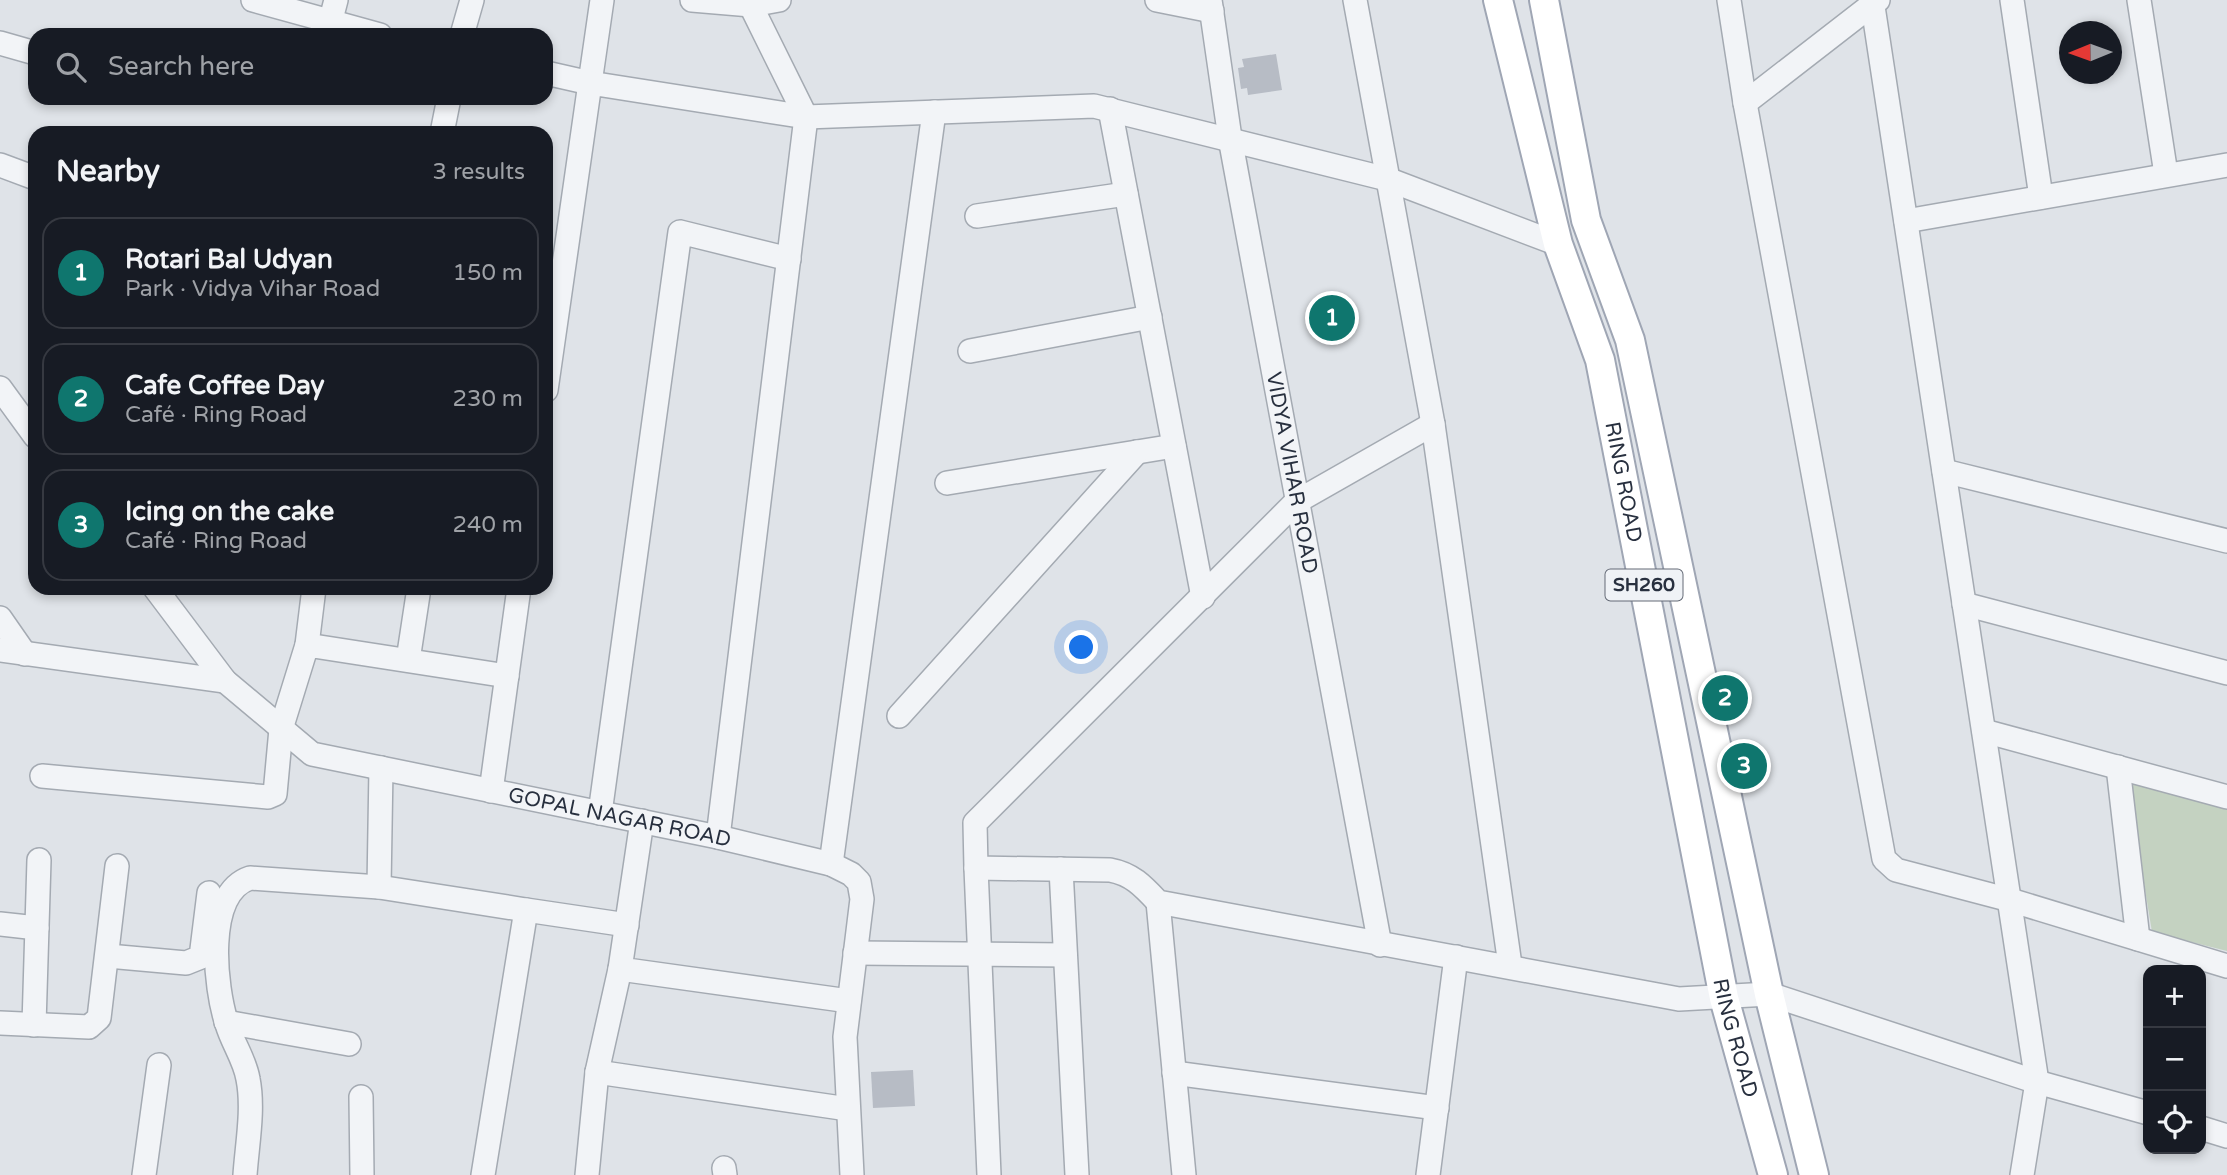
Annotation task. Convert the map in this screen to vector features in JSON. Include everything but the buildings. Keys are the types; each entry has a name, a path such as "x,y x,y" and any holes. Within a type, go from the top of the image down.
{"main road":[{"name":"RING ROAD","path":"1498,0 1558,244 1600,360 1724,998 1773,1175"},
{"name":"RING ROAD","path":"1544,0 1586,220 1630,340 1769,994 1814,1175"}],"street":[{"path":"253,0 351,28"},
{"path":"330,23 336,0"},
{"path":"553,341 601,0"},
{"path":"692,0 779,0"},
{"path":"1157,0 1211,5"},
{"path":"1355,0 1433,424 1510,965"},
{"path":"1729,0 1745,103 1885,859 1896,870 2010,900 2227,966"},
{"path":"2012,0 2041,197"},
{"path":"2139,0 2166,174"},
{"path":"464,28 470,1"},
{"path":"1745,103 1874,1"},
{"path":"1874,1 2037,1082 2022,1175"},
{"path":"718,836 806,117 750,2"},
{"name":"VIDYA VIHAR ROAD","path":"1211,5 1230,138 1380,946"},
{"path":"0,43 28,50"},
{"path":"553,75 590,83 806,117 1094,106 1387,179 1558,244"},
{"path":"443,126 448,105"},
{"path":"1110,109 1203,597"},
{"path":"831,863 934,112"},
{"path":"0,165 28,175"},
{"path":"1906,221 2227,165"},
{"path":"977,216 1126,194"},
{"path":"600,813 680,232 789,259"},
{"path":"970,351 1150,317"},
{"path":"0,388 28,426"},
{"path":"989,1175 975,823 1296,502 1433,424"},
{"path":"947,483 1174,446"},
{"path":"899,716 1137,452"},
{"path":"1944,471 2227,541"},
{"name":"GOPAL NAGAR ROAD","path":"160,595 225,681 312,754 718,836 831,863 852,874 859,882 862,899 845,1037 852,1175"},
{"path":"42,776 268,797 278,789 282,729 307,645 313,595"},
{"path":"408,660 418,595"},
{"path":"491,791 518,595"},
{"path":"1964,604 2227,673"},
{"path":"0,618 25,654"},
{"path":"307,645 507,676"},
{"path":"0,650 225,681"},
{"path":"1984,731 2227,797"},
{"path":"2118,767 2138,939"},
{"path":"379,887 381,768"},
{"path":"587,1175 597,1072 620,969 642,821"},
{"path":"34,1025 39,860"},
{"path":"0,1023 89,1027 94,1024 102,1007 117,866"},
{"path":"976,868 1123,872 1139,881 1158,902 1380,946 1510,965 1679,999 1769,994 2037,1082 2143,1112"},
{"path":"1061,869 1077,1175"},
{"path":"245,1175 248,1078 226,1022 218,981 218,930 223,904 233,888 250,878 379,887 627,925"},
{"path":"108,956 186,963 201,957 209,893"},
{"path":"1158,902 1184,1175"},
{"path":"483,1175 526,910"},
{"path":"0,924 37,928"},
{"path":"855,953 1065,955"},
{"path":"1429,1175 1456,957"},
{"path":"620,969 849,1001"},
{"path":"226,1022 349,1044"},
{"path":"144,1175 159,1065"},
{"path":"597,1072 848,1109"},
{"path":"1174,1073 1437,1108"},
{"path":"360,1097 362,1175"},
{"path":"2206,1130 2227,1136"}],"green space":[{"path":"2127,780 2227,805 2227,951 2152,932"}],"place":[{"name":"Rotari Bal Udyan","path":"1332,318"},
{"name":"Cafe Coffee Day","path":"1725,698"},
{"name":"Icing on the cake","path":"1744,766"}]}
